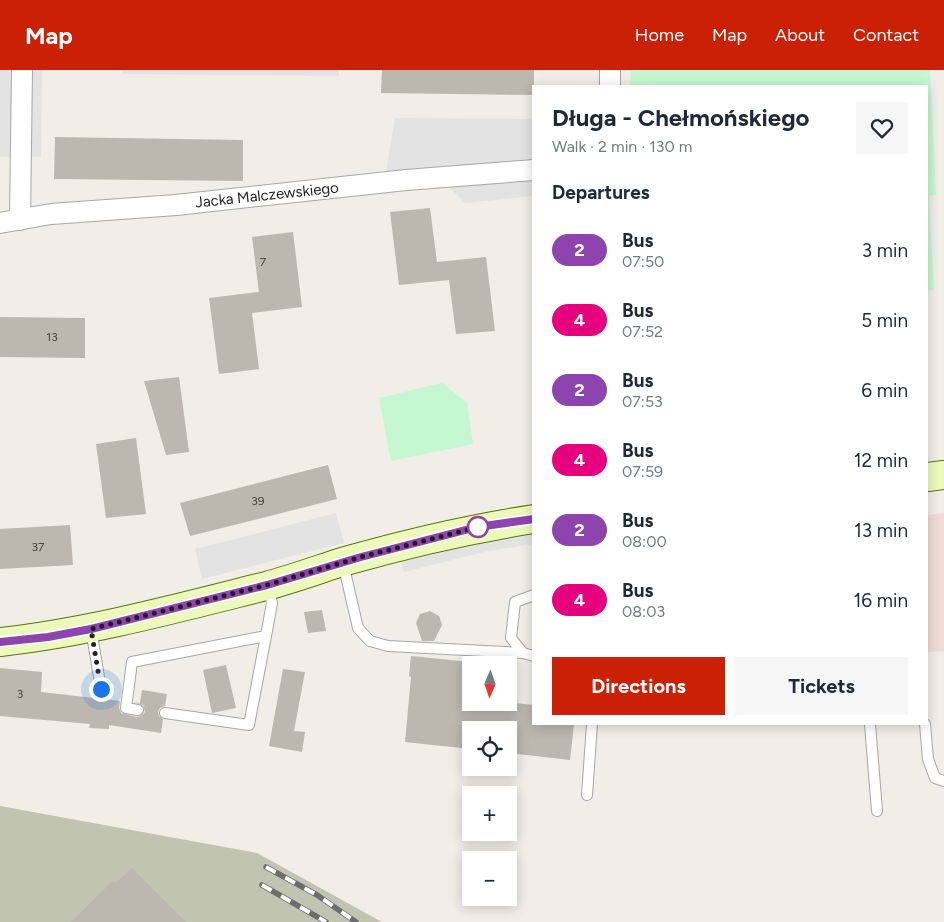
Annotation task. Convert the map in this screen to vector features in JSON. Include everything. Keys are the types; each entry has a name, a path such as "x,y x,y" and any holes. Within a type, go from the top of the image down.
{"street":[{"path":"20,220 22,70"},
{"path":"610,70 610,85"},
{"name":"Jacka Malczewskiego","path":"0,223 52,214 185,204 406,180 532,170"},
{"path":"928,476 944,475"},
{"path":"0,642 48,637 91,629 267,585 342,562 477,527 532,519"}],"lane":[{"path":"342,562 358,628 370,641 388,646 523,653 532,655"},
{"path":"165,713 249,725 272,603 267,585"},
{"path":"523,653 511,638 515,602 532,596"},
{"path":"91,629 101,689"},
{"path":"138,710 126,708 132,662 266,636"},
{"path":"587,795 592,725"},
{"path":"870,725 877,811"},
{"path":"925,725 928,759 935,778 944,781"}],"shaded area":[{"path":"0,70 42,70 41,157 0,157"},
{"path":"123,70 339,70 339,76 123,74"},
{"path":"395,118 532,119 532,196 465,203 447,185 447,169 386,171"},
{"path":"336,513 344,543 202,579 195,549"},
{"path":"944,513 944,651 928,652 928,515"},
{"path":"532,534 532,544 488,551 404,572 401,562 466,546"},
{"path":"0,806 257,853 382,922 0,922"}],"green space":[{"path":"631,70 930,70 936,195 929,196 934,290 928,290 928,85 630,85"},
{"path":"442,383 467,403 473,444 391,461 379,398"}],"building":[{"path":"382,70 534,70 532,95 381,93"},
{"path":"55,137 243,140 243,181 54,179"},
{"path":"430,208 437,262 486,257 495,331 456,334 449,280 399,285 390,212"},
{"path":"293,232 302,307 252,313 259,369 219,374 209,298 259,292 252,237"},
{"path":"0,317 85,318 85,358 0,357"},
{"path":"179,377 189,452 166,455 144,381"},
{"path":"136,438 146,514 106,518 96,444"},
{"path":"328,465 337,499 190,536 180,503"},
{"path":"70,525 73,565 0,569 0,529"},
{"path":"322,610 326,631 308,633 304,612"},
{"path":"430,611 439,616 442,625 434,641 422,641 416,623 420,614"},
{"path":"411,656 462,661 462,711 518,711 518,703 532,705 532,725 574,725 570,760 517,754 517,721 462,721 462,748 405,742 411,677 409,676"},
{"path":"226,665 236,708 212,713 203,670"},
{"path":"0,668 42,672 41,692 120,701 119,708 121,713 137,717 145,712 143,705 134,702 140,703 142,690 167,694 165,706 160,708 158,712 159,716 163,719 161,733 109,725 109,729 89,728 90,724 0,716"},
{"path":"283,669 305,672 294,731 305,732 302,752 269,746"},
{"path":"132,868 186,922 71,922 113,881 115,884"}],"railway":[{"path":"266,867 317,895 356,922"},
{"path":"262,885 326,922"}],"bus line":[{"name":"2","path":"0,642 48,637 91,629 267,585 342,562 477,527 532,519"}],"route":[{"path":"101,689 91,629 267,585 342,562 478,527"}]}
